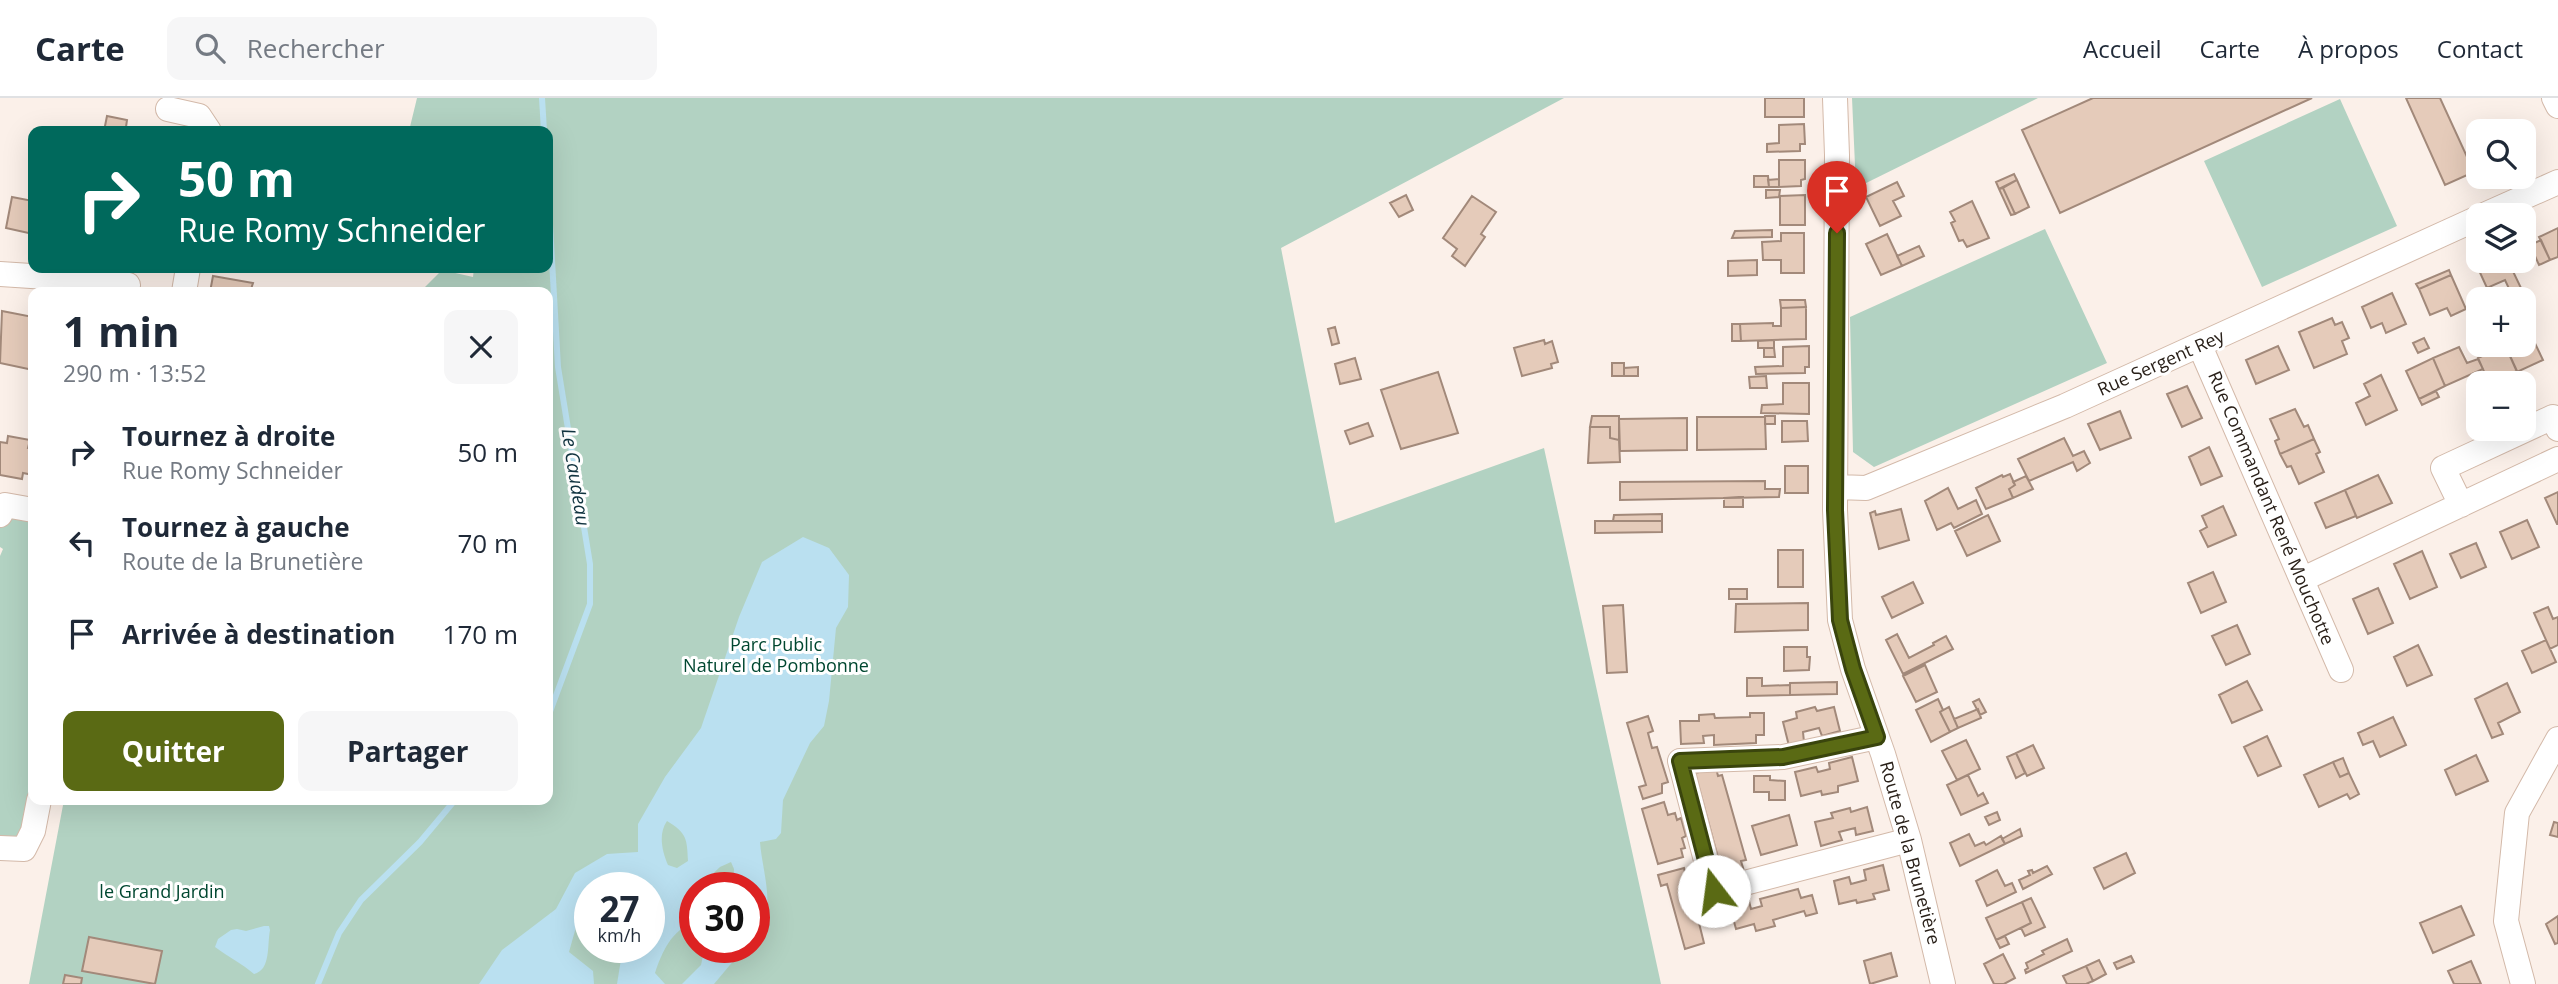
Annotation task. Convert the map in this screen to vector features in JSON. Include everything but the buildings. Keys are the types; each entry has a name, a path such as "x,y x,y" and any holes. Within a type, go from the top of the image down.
{"street":[{"name":"Route de la Brunetière","path":"1835,98 1835,510 1840,620 1853,669 1909,840 1943,984"},
{"path":"2554,98 2558,106"},
{"path":"167,113 200,117 206,126"},
{"path":"2512,203 2558,183"},
{"name":"Rue Sergent Rey","path":"1837,487 1866,488 2048,413 2466,224"},
{"path":"0,274 129,282"},
{"name":"Rue Commandant René Mouchotte","path":"2200,346 2341,670"},
{"path":"2461,505 2443,468 2553,417 2558,429"},
{"path":"2303,579 2558,459"},
{"path":"0,515 5,505 28,509"},
{"path":"1877,737 1783,757 1680,761 1714,891 1909,840"},
{"path":"2523,984 2506,921 2517,813 2558,739"},
{"path":"0,848 24,849 33,831 38,805"}],"green space":[{"path":"417,98 1564,98 1281,248 1335,523 1544,448 1661,984 29,984 63,805 553,805 553,287 425,287 439,273 473,277 473,273 553,273 553,126 410,126"},
{"path":"1852,98 2038,98 1856,188"},
{"path":"2340,99 2397,226 2262,287 2204,161"},
{"path":"2045,229 2107,363 1874,467 1853,452 1850,317"},
{"path":"9,513 28,517 28,805 31,805 26,824 11,840 0,837 0,556 3,549 0,547 0,528"}],"water":[{"path":"803,537 829,548 849,575 848,607 836,628 824,726 810,743 783,800 781,833 776,839 760,842 764,872 734,872 731,862 715,872 679,872 679,931 665,949 665,872 577,872 607,854 638,852 638,824 665,777 701,728 739,617 762,562","holes":["667,821 685,837 688,861 677,868 668,865 662,843"]},
{"path":"574,875 574,934 569,952 574,956 574,963 583,963 593,971 594,984 479,984 502,950 556,909"},
{"path":"269,926 270,930 266,963 259,972 254,974 215,947 218,939 231,930 246,931"},
{"path":"620,963 659,963 655,973 665,984 617,984"},
{"path":"732,963 714,984 682,984 701,965"}],"waterway":[{"name":"Le Caudeau","path":"542,98 544,126"},
{"name":"Le Caudeau","path":"553,273 558,367 590,564 590,604 553,704"},
{"name":"Le Caudeau","path":"318,984 339,933 361,900 420,842 451,805"}],"route":[{"path":"1714,891 1680,761 1783,757 1877,737 1853,669 1840,620 1835,510 1838,440 1837,233"}],"park label":[{"name":"Parc Public Naturel de Pombonne","path":"776,655"},
{"name":"le Grand Jardin","path":"162,892"}]}
